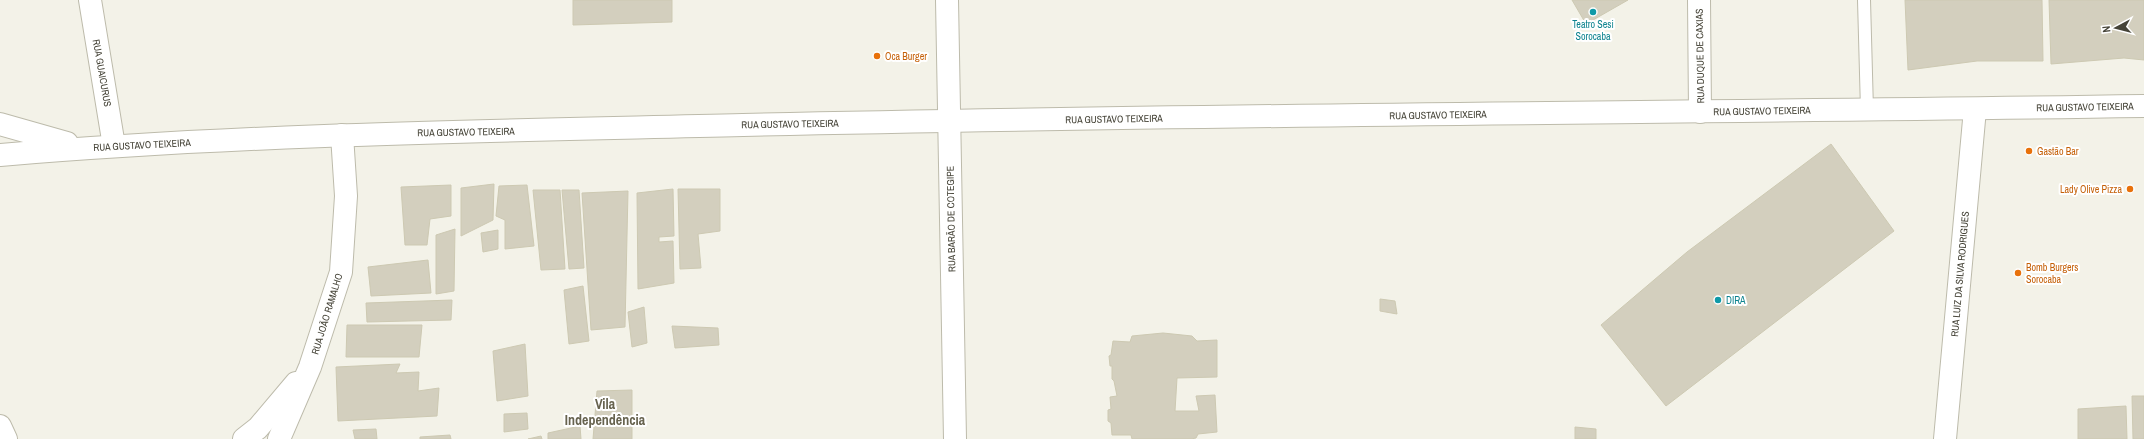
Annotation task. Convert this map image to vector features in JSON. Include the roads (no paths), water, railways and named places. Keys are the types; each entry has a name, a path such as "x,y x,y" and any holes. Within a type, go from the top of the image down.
{"street":[{"name":"RUA GUAICURUS","path":"90,0 114,146"},
{"name":"RUA BARÃO DE COTEGIPE","path":"947,0 955,439"},
{"name":"RUA DUQUE DE CAXIAS","path":"1699,0 1700,112"},
{"name":"RUA GUSTAVO TEIXEIRA","path":"0,154 114,146 342,135 949,121 2144,106"},
{"name":"RUA LUIZ DA SILVA RODRIGUES","path":"1945,439 1975,109"},
{"name":"RUA GUSTAVO TEIXEIRA","path":"0,124 14,130 84,148"},
{"name":"RUA JOÃO RAMALHO","path":"279,439 310,367 340,272 346,196 342,135"},
{"path":"244,439 258,428 310,367"},
{"path":"0,426 6,439"}],"lane":[{"path":"1864,0 1866,110"}],"place":[{"name":"Teatro Sesi Sorocaba","path":"1593,12"},
{"name":"Oca Burger","path":"877,56"},
{"name":"Gastão Bar","path":"2029,151"},
{"name":"Lady Olive Pizza","path":"2130,189"},
{"name":"Bomb Burgers Sorocaba","path":"2018,273"},
{"name":"DIRA","path":"1718,300"}],"district":[{"name":"Vila Independência","path":"605,412"}]}
